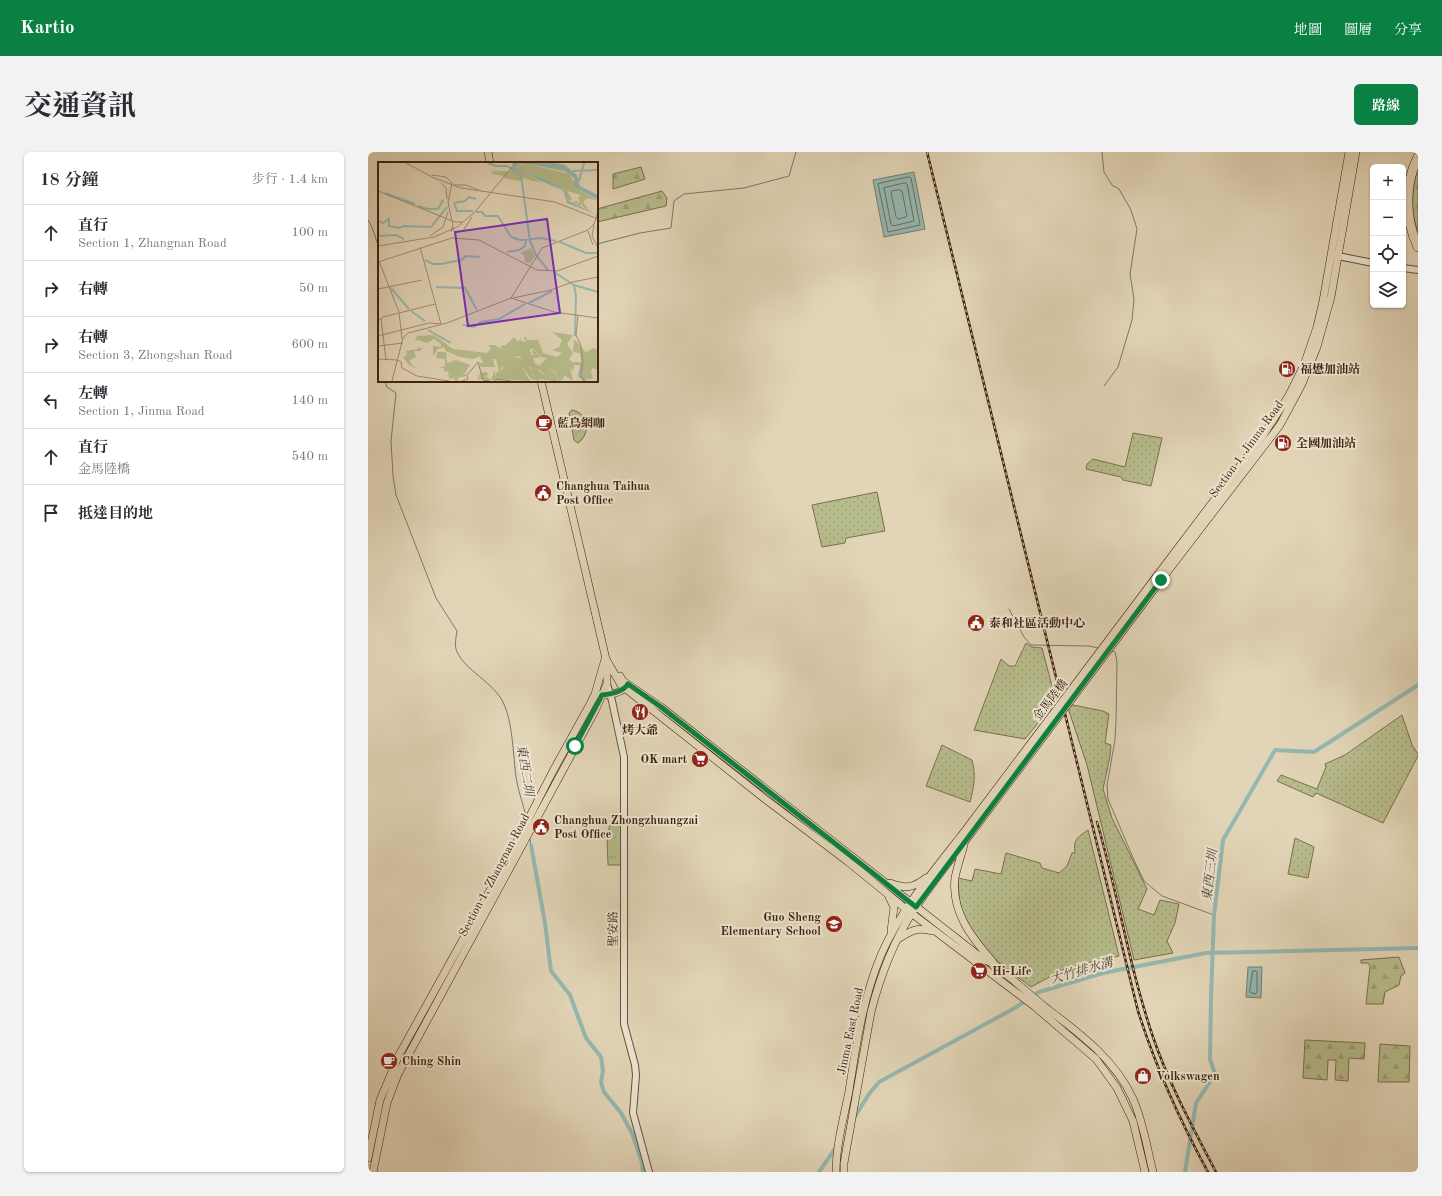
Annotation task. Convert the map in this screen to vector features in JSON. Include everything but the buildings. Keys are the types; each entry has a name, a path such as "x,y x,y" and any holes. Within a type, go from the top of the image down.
{"highway":[{"path":"1418,157 1411,176 1408,191 1410,221 1418,247"}],"main road":[{"path":"488,152 490,162"},
{"name":"Section 1, Jinma Road","path":"1159,579 1280,425 1296,398 1312,364 1331,297 1335,254 1349,152"},
{"name":"Section 1, Jinma Road","path":"1335,254 1356,152"},
{"path":"541,382 606,659 624,685 883,890 983,959 994,964"},
{"name":"金馬陸橋","path":"963,838 1159,579"},
{"name":"Section 1, Zhangnan Road","path":"373,1172 387,1103 400,1070 520,851 605,691 608,671 606,659"},
{"name":"Section 1, Zhangnan Road","path":"368,1158 380,1100 399,1055 513,849 553,771 605,691 606,659"},
{"path":"605,691 624,685 661,707 882,880 936,931 1018,989 1081,1036 1104,1056 1120,1077 1132,1098 1139,1116 1153,1172"},
{"path":"882,880 899,887 916,886 934,871 963,838"},
{"path":"911,908 963,838"},
{"path":"963,838 956,877 955,899 972,938 1018,989"},
{"path":"911,908 934,871"},
{"path":"883,890 892,901 894,907 894,938 915,929 923,928 936,931"},
{"name":"Jinma East Road","path":"836,1172 839,1142 857,1044 875,971 911,908"},
{"name":"Jinma East Road","path":"844,1172 844,1163 871,1012 880,979 894,938"},
{"path":"1036,1003 1096,1059 1117,1088 1133,1121 1145,1172"}],"street":[{"path":"1335,254 1370,262"},
{"path":"1406,268 1418,270"},
{"name":"聖安路","path":"605,691 624,757 624,1024 635,1065 636,1075 633,1113 649,1172"}],"green space":[{"path":"641,167 645,179 613,189 613,174"},
{"path":"1418,167 1418,232 1415,224 1413,200 1414,183"},
{"path":"662,191 667,198 666,206 598,222 598,209"},
{"path":"572,410 582,415 586,424 585,434 578,443 574,440 569,413"},
{"path":"1133,433 1162,438 1151,486 1123,480 1121,477 1086,469 1087,464 1093,459 1125,467"},
{"path":"877,492 885,531 846,538 845,543 822,547 812,505"},
{"path":"1026,643 1032,647 1042,648 1056,701 1025,739 974,730 1001,659 1009,666 1015,666"},
{"path":"1073,705 1103,711 1109,714 1105,743 1111,745 1103,789 1112,818 1147,889 1138,909 1154,915 1160,900 1179,904 1175,923 1167,941 1173,953 1134,960 1087,765 1068,708"},
{"path":"1402,715 1412,745 1418,756 1383,823 1316,793 1313,797 1277,781 1281,775 1317,789 1326,767 1325,764 1345,755"},
{"path":"942,745 972,760 974,781 970,802 926,786"},
{"path":"624,814 624,865 608,865 607,842 609,827 612,821"},
{"path":"1088,830 1119,956 1066,968 1031,987 995,959 978,943 966,924 962,913 958,878 972,881 975,869 1001,874 1006,853 1040,863 1042,868 1059,873 1067,866 1072,853 1075,853 1075,842 1077,839"},
{"path":"1295,838 1314,847 1308,878 1288,874"},
{"path":"1399,957 1405,973 1401,976 1399,985 1385,992 1383,1004 1366,1004 1370,966 1368,963 1361,963 1361,960"},
{"path":"1305,1040 1365,1043 1364,1059 1349,1058 1348,1081 1335,1080 1336,1060 1328,1060 1327,1080 1303,1078"},
{"path":"1380,1044 1410,1046 1409,1082 1378,1082"}],"water":[{"path":"914,172 925,229 884,237 873,180"},
{"path":"1248,967 1262,967 1261,998 1246,997"}],"waterway":[{"path":"598,244 640,233 671,228 674,201 684,194 744,188 789,176 796,152"},
{"path":"1102,152 1104,172 1112,185 1119,189 1131,210 1137,229 1130,274 1134,299 1132,320 1118,367 1104,386"},
{"name":"東西二圳","path":"368,220 378,245"},
{"name":"東西二圳","path":"378,348 378,363"},
{"name":"東西二圳","path":"385,382 387,387 396,393 391,441 393,476 396,495 436,598 457,631 455,644 457,652 466,665 487,683 499,695 503,702 509,719 517,782 526,816"},
{"path":"1009,609 1024,637 1031,645 1089,646 1098,648"},
{"path":"1111,651 1115,652 1117,662 1116,721 1115,740 1107,785 1108,799 1144,881 1162,896 1214,915"},
{"name":"東西三圳","path":"1185,1172 1196,1103 1215,1074 1210,1059 1211,998 1214,915 1223,840 1275,750 1314,752 1418,685"},
{"name":"東西二圳","path":"530,839 531,845"},
{"name":"東西二圳","path":"531,845 545,923 551,971 570,995 586,1038 601,1057 603,1071 601,1082 604,1092 621,1113 632,1133 642,1162 643,1172"},
{"name":"大竹排水溝","path":"854,1118 869,1094 879,1082 1013,1009 1039,992 1103,973 1206,953 1418,948"},
{"name":"大竹排水溝","path":"819,1172 837,1146"}],"railway":[{"path":"927,152 1138,1011 1152,1053 1169,1093 1208,1172"},
{"path":"1097,822 1137,984 1153,1037 1174,1089 1216,1172"}],"place":[{"name":"福懋加油站","path":"1287,369"},
{"name":"藍鳥網咖","path":"544,423"},
{"name":"全國加油站","path":"1283,443"},
{"name":"Changhua Taihua Post Office","path":"543,493"},
{"name":"泰和社區活動中心","path":"976,623"},
{"name":"烤大爺","path":"640,712"},
{"name":"OK mart","path":"700,759"},
{"name":"Changhua Zhongzhuangzai Post Office","path":"541,827"},
{"name":"Guo Sheng Elementary School","path":"834,924"},
{"name":"Hi-Life","path":"979,971"},
{"name":"Ching Shin","path":"389,1061"},
{"name":"Volkswagen","path":"1143,1076"}],"route":[{"path":"575,746 595,711 602,695 625,689 628,684 661,707 916,907 1161,580"}]}
